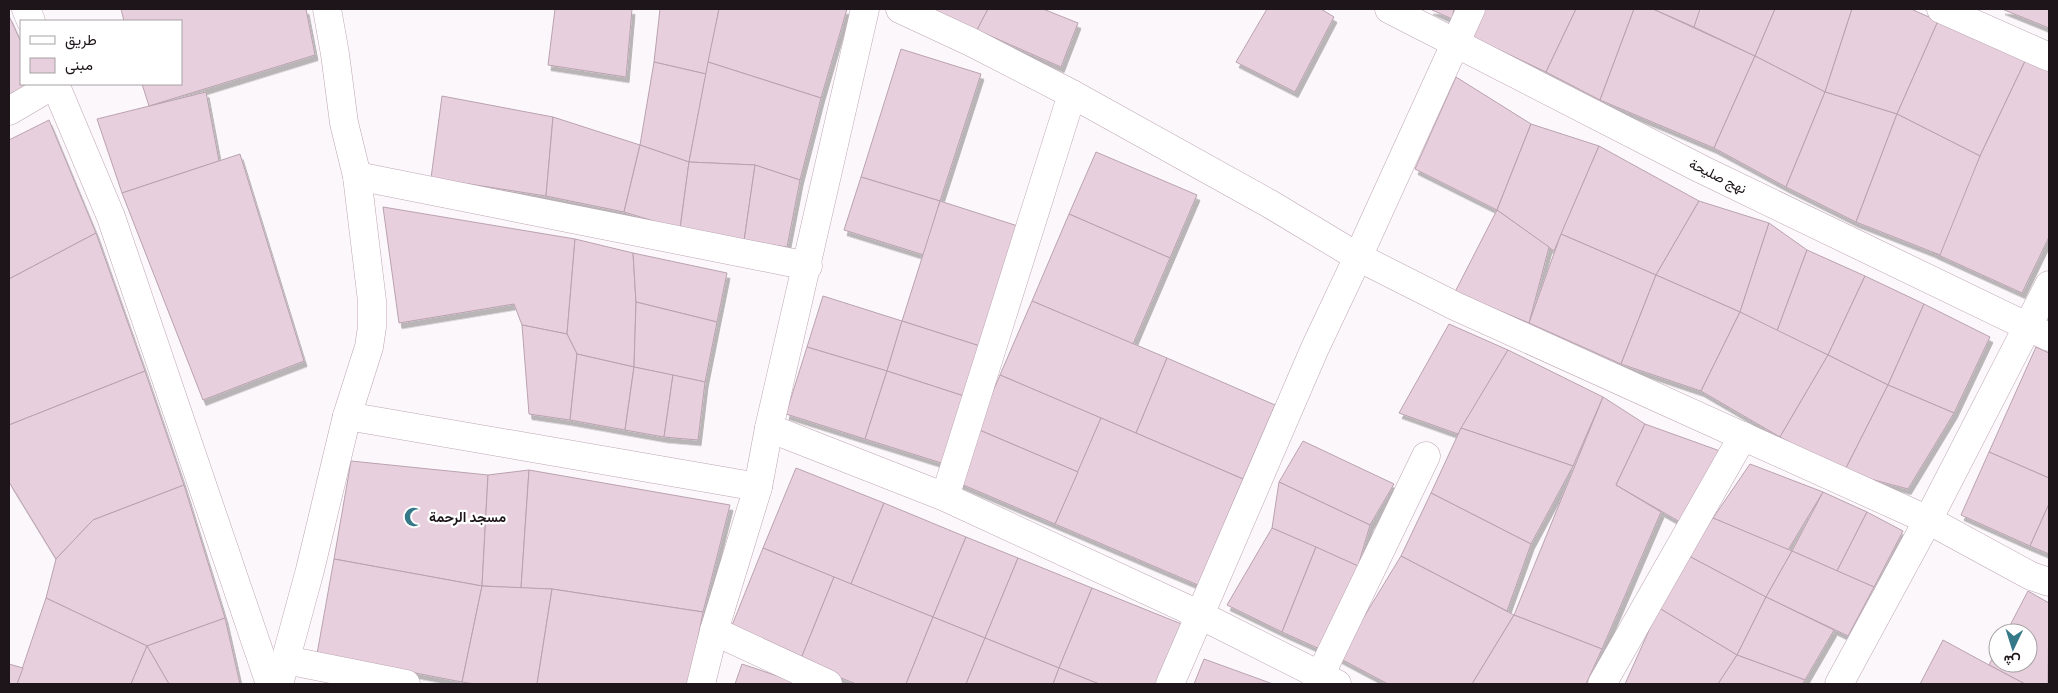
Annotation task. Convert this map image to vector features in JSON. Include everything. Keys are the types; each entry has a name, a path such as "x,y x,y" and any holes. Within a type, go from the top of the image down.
{"street":[{"path":"327,9 344,123 357,176 372,301 372,328 369,347 347,416 310,570 282,672 406,684"},
{"path":"701,684 714,631 758,487 865,9"},
{"path":"900,9 972,42 1072,94 1270,204 1358,257 1455,306 1928,520 2031,576 2049,582"},
{"name":"نهج صليحة","path":"1390,9 1456,41 1484,58 1692,164 2039,333"},
{"path":"1170,684 1314,348 1358,257 1471,9"},
{"path":"1942,9 2049,57"},
{"path":"9,111 53,85"},
{"path":"55,85 112,217 270,684"},
{"path":"945,497 1072,94"},
{"path":"357,176 808,266"},
{"path":"1839,684 1928,520 2039,333 2049,285"},
{"path":"347,416 758,487"},
{"path":"770,428 945,497 1200,615 1324,681 1426,456"},
{"path":"1602,684 1743,436"},
{"path":"714,631 828,684"}],"building":[{"path":"121,9 306,9 315,55 149,106 142,85 182,85 182,20 124,20"},
{"path":"555,9 632,9 626,77 548,65"},
{"path":"660,9 719,9 706,74 654,62"},
{"path":"719,9 847,9 821,98 708,62"},
{"path":"922,9 988,9 977,30"},
{"path":"988,9 1043,9 1078,23 1061,67 977,30"},
{"path":"1267,9 1321,9 1334,17 1295,92 1236,62"},
{"path":"1430,9 1454,9 1452,19"},
{"path":"1482,9 1576,9 1546,72 1468,35"},
{"path":"1576,9 1634,9 1600,100 1546,72"},
{"path":"1634,9 1653,9 1755,56 1714,148 1600,100"},
{"path":"1653,9 1701,9 1694,27"},
{"path":"1700,9 1775,9 1755,56 1694,27"},
{"path":"1775,9 1852,9 1825,92 1755,56"},
{"path":"1852,9 1911,9 1938,21 1897,114 1825,92"},
{"path":"2002,9 2049,9 2049,28"},
{"path":"9,16 20,40 20,85 32,85 9,98"},
{"path":"1938,21 2027,57 1980,156 1897,114"},
{"path":"901,49 981,74 940,201 861,177"},
{"path":"1755,56 1825,92 1786,187 1714,148"},
{"path":"2027,57 2049,67 2049,237 2022,293 1934,253"},
{"path":"654,62 706,74 689,162 640,145"},
{"path":"708,62 821,98 800,180 755,165 689,162"},
{"path":"1456,77 1531,124 1497,210 1415,169"},
{"path":"206,92 219,161 122,193 97,119"},
{"path":"1825,92 1897,114 1856,222 1786,187"},
{"path":"442,96 553,117 546,196 431,178"},
{"path":"1897,114 1980,156 1940,255 1856,222"},
{"path":"553,117 640,145 624,212 546,196"},
{"path":"49,120 96,233 9,279 9,140"},
{"path":"1531,124 1599,146 1554,251 1497,210"},
{"path":"640,145 689,162 680,229 624,212"},
{"path":"1599,146 1699,201 1656,275 1561,234"},
{"path":"1096,152 1197,195 1170,258 1069,214"},
{"path":"240,154 304,361 203,400 122,193"},
{"path":"689,162 755,165 744,241 680,229"},
{"path":"755,165 800,180 787,247 744,241"},
{"path":"861,177 940,201 924,255 844,230"},
{"path":"940,201 1024,228 986,348 902,321"},
{"path":"1699,201 1769,223 1740,312 1656,275"},
{"path":"383,207 575,239 567,334 522,325 514,304 399,323"},
{"path":"1497,210 1549,247 1529,323 1455,292"},
{"path":"1069,214 1170,258 1133,344 1032,301"},
{"path":"1769,223 1807,250 1777,331 1740,312"},
{"path":"96,233 145,371 9,425 9,279"},
{"path":"1561,234 1656,275 1621,364 1529,323"},
{"path":"575,239 633,253 636,302 634,367 577,354 567,334"},
{"path":"1807,250 1865,276 1828,355 1777,331"},
{"path":"633,253 727,273 717,322 636,302"},
{"path":"1656,275 1740,312 1701,391 1621,364"},
{"path":"1865,276 1924,304 1888,385 1828,355"},
{"path":"823,296 902,321 887,371 807,347"},
{"path":"1032,301 1167,358 1136,433 1000,375"},
{"path":"636,302 717,322 705,382 634,367"},
{"path":"1924,304 1990,337 1954,413 1888,385"},
{"path":"1740,312 1828,355 1780,437 1701,391"},
{"path":"902,321 986,348 970,398 887,371"},
{"path":"1449,324 1508,350 1458,434 1399,413"},
{"path":"522,325 567,334 577,354 570,420 529,414"},
{"path":"807,347 887,371 865,439 786,414"},
{"path":"2036,347 2049,353 2049,478 1989,452"},
{"path":"1508,350 1603,397 1573,466 1461,428"},
{"path":"577,354 634,367 625,430 570,420"},
{"path":"1828,355 1888,385 1844,472 1780,437"},
{"path":"1167,358 1275,405 1243,479 1136,433"},
{"path":"634,367 673,375 664,437 625,430"},
{"path":"145,371 184,485 93,520 56,559 9,482 9,425"},
{"path":"887,371 970,398 948,465 865,439"},
{"path":"673,375 705,382 698,440 664,437"},
{"path":"1000,375 1101,418 1078,472 977,429"},
{"path":"1888,385 1954,413 1908,489 1844,472"},
{"path":"1603,397 1645,424 1616,485 1661,512 1602,649 1514,615"},
{"path":"1101,418 1243,479 1198,585 1055,524"},
{"path":"1645,424 1720,451 1680,522 1616,485"},
{"path":"1461,428 1573,466 1531,544 1431,493"},
{"path":"977,429 1078,472 1055,524 954,481"},
{"path":"1303,441 1394,484 1370,525 1279,482"},
{"path":"1989,452 2049,478 2049,504 2030,546 1961,515"},
{"name":"مسجد الرحمة","path":"351,461 488,475 482,586 334,559"},
{"path":"1750,464 1823,492 1788,550 1713,518"},
{"path":"796,468 884,503 851,584 763,548"},
{"path":"529,470 521,588 482,586 488,475"},
{"path":"529,470 730,505 703,612 552,589 521,588"},
{"path":"1279,482 1370,525 1358,566 1272,528"},
{"path":"184,485 225,618 147,646 46,598 56,559 93,520"},
{"path":"1823,492 1867,512 1837,571 1792,551"},
{"path":"1431,493 1531,544 1507,611 1401,556"},
{"path":"884,503 966,537 933,617 851,584"},
{"path":"2049,504 2049,554 2030,546"},
{"path":"1867,512 1903,531 1874,587 1837,571"},
{"path":"1713,518 1792,551 1766,597 1685,554"},
{"path":"1272,528 1316,547 1282,632 1227,605"},
{"path":"966,537 1018,558 985,638 933,617"},
{"path":"1316,547 1358,566 1322,650 1282,632"},
{"path":"763,548 834,577 800,661 729,633"},
{"path":"1792,551 1874,587 1848,636 1766,597"},
{"path":"1685,554 1766,597 1737,655 1659,608"},
{"path":"1401,556 1514,615 1472,684 1388,684 1339,658"},
{"path":"1018,558 1092,588 1059,668 985,638"},
{"path":"334,559 482,586 462,682 317,654"},
{"path":"834,577 933,617 906,684 856,684 800,661"},
{"path":"482,586 552,589 537,684 475,684 462,682"},
{"path":"1092,588 1184,625 1159,684 1099,684 1059,668"},
{"path":"552,589 703,612 689,684 537,684"},
{"path":"2028,591 2049,603 2048,684 2025,684 2004,673 2038,673 2038,623 2011,623"},
{"path":"1766,597 1834,630 1805,680 1737,655"},
{"path":"46,598 147,646 131,684 17,684"},
{"path":"1659,608 1737,655 1718,684 1625,684"},
{"path":"1514,615 1602,649 1586,684 1472,684"},
{"path":"933,617 985,638 966,684 906,684"},
{"path":"225,618 240,684 169,684 147,646"},
{"path":"985,638 1059,668 1053,684 966,684"},
{"path":"1943,640 1988,664 1988,673 2004,673 2025,684 1920,684"},
{"path":"147,646 169,684 131,684"},
{"path":"1737,655 1805,680 1802,684 1718,684"},
{"path":"1204,659 1273,684 1194,684"},
{"path":"9,664 23,668 17,684 9,684"},
{"path":"742,664 801,684 735,684"},
{"path":"1059,668 1099,684 1053,684"}],"place":[{"name":"مسجد الرحمة","path":"414,517"}]}
